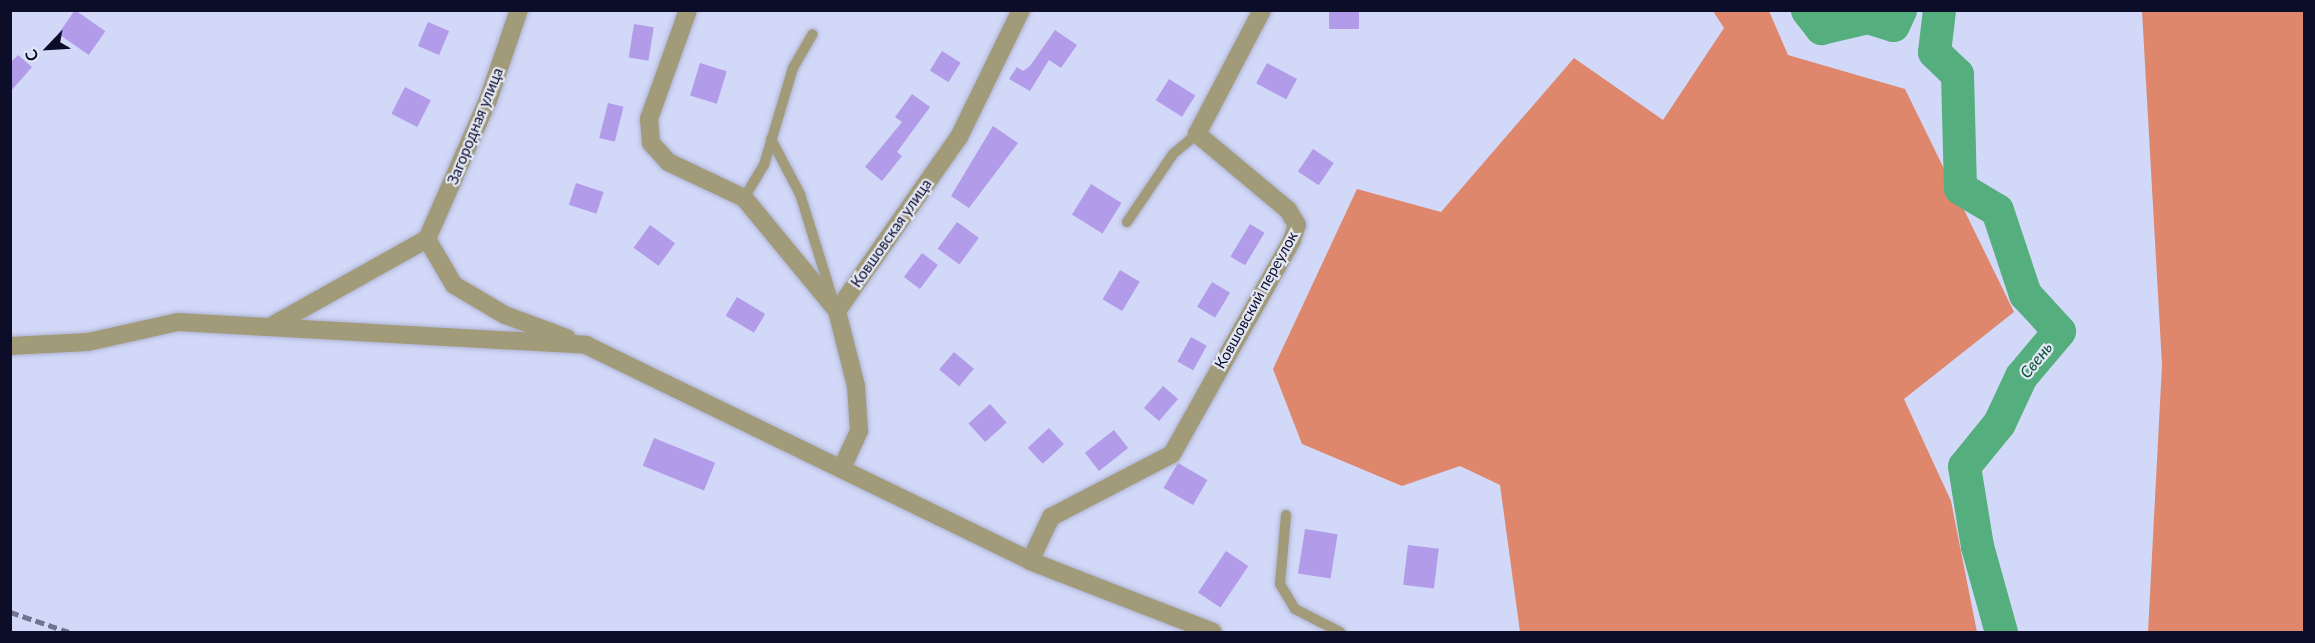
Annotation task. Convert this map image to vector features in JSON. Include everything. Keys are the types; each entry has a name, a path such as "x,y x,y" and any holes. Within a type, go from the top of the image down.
{"street":[{"name":"Загородная улица","path":"427,239 488,100 519,10"},
{"path":"688,10 650,119 651,142 668,162 744,198 837,312 856,386 859,431 842,468"},
{"name":"Ковшовская улица","path":"837,312 959,137 1022,10"},
{"path":"1197,134 1262,10"},
{"name":"Ковшовский переулок","path":"1030,561 1051,517 1172,454 1292,240 1298,225 1288,210 1197,134"},
{"path":"275,324 427,239 454,285 505,315 586,345 1030,561 1213,633"},
{"path":"10,346 88,342 178,322 275,324 586,345"}],"lane":[{"path":"744,198 764,165 793,69 813,34"},
{"path":"1127,222 1173,154 1197,134"},
{"path":"771,139 800,194 837,312"},
{"path":"1286,515 1280,584 1295,609 1340,633"}],"shaded area":[{"path":"1713,11 1769,11 1788,55 1905,89 2014,312 1904,399 1951,501 1977,632 1520,632 1500,485 1460,466 1402,486 1302,444 1273,369 1357,189 1441,212 1574,58 1663,120 1724,28"},
{"path":"2142,11 2304,11 2304,632 2148,632 2162,365"}],"building":[{"path":"75,10 105,31 89,55 58,34"},
{"path":"1329,10 1359,10 1359,29 1329,29"},
{"path":"428,22 449,31 439,55 418,46"},
{"path":"634,24 654,27 648,61 629,58"},
{"path":"1055,30 1077,45 1061,68 1049,60 1030,91 1009,79 1017,67 1023,71 1030,66"},
{"path":"942,51 961,63 948,82 930,71"},
{"path":"18,55 32,67 10,92 10,63"},
{"path":"700,63 727,71 717,104 690,96"},
{"path":"1267,63 1297,79 1286,99 1256,83"},
{"path":"1169,79 1195,95 1182,117 1156,100"},
{"path":"405,87 431,100 417,127 391,114"},
{"path":"912,94 930,107 897,152 902,156 882,181 865,167 902,122 895,117"},
{"path":"608,103 624,107 615,142 599,138"},
{"path":"993,126 1018,143 969,208 951,196"},
{"path":"1313,149 1334,163 1319,185 1298,171"},
{"path":"576,183 604,192 596,214 569,205"},
{"path":"1091,184 1122,203 1102,234 1072,215"},
{"path":"957,222 979,238 959,265 938,249"},
{"path":"1250,224 1265,233 1245,265 1230,257"},
{"path":"650,225 675,243 659,266 634,248"},
{"path":"922,253 938,265 920,289 904,277"},
{"path":"1120,270 1140,282 1122,311 1102,299"},
{"path":"1212,282 1230,293 1215,318 1197,307"},
{"path":"737,297 765,314 754,333 726,316"},
{"path":"1191,337 1207,346 1193,370 1177,361"},
{"path":"954,352 974,369 959,386 939,370"},
{"path":"1163,386 1178,399 1159,421 1144,408"},
{"path":"990,404 1007,423 985,442 968,423"},
{"path":"1049,428 1064,444 1043,464 1028,448"},
{"path":"1114,430 1128,448 1099,471 1085,453"},
{"path":"654,438 715,463 704,491 643,466"},
{"path":"1178,463 1207,480 1193,505 1164,488"},
{"path":"1305,529 1338,534 1331,579 1298,573"},
{"path":"1408,545 1439,549 1434,588 1403,585"},
{"path":"1226,551 1248,566 1220,608 1198,592"}],"waterway":[{"name":"Свень","path":"1807,10 1821,28 1867,17 1893,25 1900,10"},
{"name":"Свень","path":"1939,10 1934,52 1957,74 1960,188 1997,210 2025,294 2059,331 2021,376 1999,423 1964,466 1977,546 2001,632"}],"railway":[{"path":"10,612 69,632"}]}
